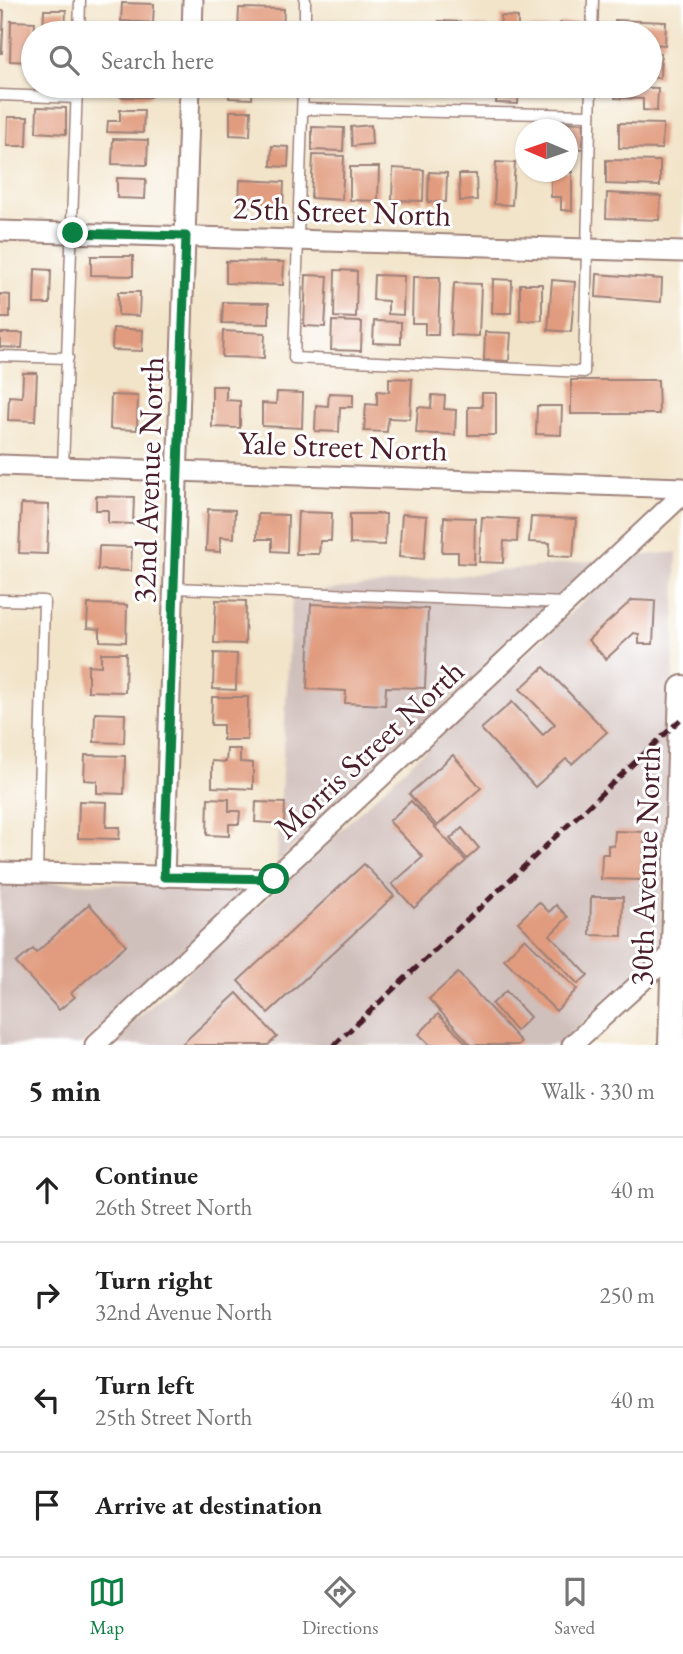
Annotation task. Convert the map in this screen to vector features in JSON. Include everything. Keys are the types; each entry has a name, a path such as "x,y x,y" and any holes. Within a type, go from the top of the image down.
{"street":[{"path":"192,21 193,0"},
{"name":"32nd Avenue North","path":"164,877 190,98"},
{"name":"25th Street North","path":"0,231 683,253"},
{"name":"Yale Street North","path":"0,465 683,488"},
{"name":"Morris Street North","path":"95,1045 683,494"},
{"name":"30th Avenue North","path":"673,1045 679,991 676,950 680,910 683,689"},
{"path":"0,872 274,879"},
{"path":"572,1045 676,950"}],"lane":[{"path":"79,21 80,0"},
{"path":"305,0 305,21"},
{"path":"592,21 593,0"},
{"path":"0,95 21,96"},
{"path":"63,467 77,98"},
{"path":"303,98 295,358 583,372 591,98"},
{"path":"303,109 590,115"},
{"path":"0,356 68,358"},
{"path":"174,588 567,603"},
{"path":"0,600 44,601 37,873"}],"shaded area":[{"path":"677,552 665,946 559,1045 109,1045 278,888 284,888 284,883 630,557"},
{"path":"599,560 277,863 292,594"},
{"path":"0,881 251,887 81,1045 0,1045"}],"building":[{"path":"122,3 154,4 153,21 121,21"},
{"path":"239,8 284,9 284,21 238,21"},
{"path":"44,10 66,10 66,21 44,21"},
{"path":"0,11 4,11 2,53 0,53"},
{"path":"501,16 518,17 518,21 501,21"},
{"path":"11,21 21,21 21,61 10,61"},
{"path":"662,22 666,22 665,45 662,45"},
{"path":"496,98 518,98 518,104 496,103"},
{"path":"615,98 658,98 657,111 643,110 643,99"},
{"path":"37,107 66,108 66,134 36,132"},
{"path":"120,110 144,110 143,133 107,132 108,121 120,121"},
{"path":"230,111 251,111 250,136 230,135"},
{"path":"8,117 28,117 27,146 7,146"},
{"path":"578,123 584,123 583,149 578,149"},
{"path":"619,123 663,124 662,149 619,148"},
{"path":"371,125 372,144 352,146 351,127"},
{"path":"312,127 344,128 343,151 312,150"},
{"path":"113,139 148,140 147,165 112,164"},
{"path":"272,146 289,147 288,167 271,166"},
{"path":"313,155 344,156 342,200 311,198"},
{"path":"606,160 660,161 660,186 606,184"},
{"path":"496,162 515,163 512,205 494,204"},
{"path":"350,167 379,167 378,201 350,200"},
{"path":"393,168 424,170 423,201 392,200"},
{"path":"429,172 447,173 446,202 428,202"},
{"path":"459,174 476,174 477,200 460,201"},
{"path":"117,178 146,179 145,199 117,198"},
{"path":"240,180 284,182 283,207 239,205"},
{"path":"551,182 572,182 572,211 561,210 561,197 551,197"},
{"path":"607,193 661,196 659,220 606,218"},
{"path":"91,256 133,256 133,276 91,275"},
{"path":"226,261 284,262 283,285 226,283"},
{"path":"35,269 51,270 50,304 34,304"},
{"path":"335,270 357,271 356,318 334,317"},
{"path":"597,274 662,279 661,302 596,297"},
{"path":"306,275 328,276 325,327 304,326"},
{"path":"374,275 404,276 403,315 388,314 388,301 373,300"},
{"path":"413,277 440,277 438,335 425,335 425,323 412,323"},
{"path":"493,279 512,280 511,313 492,313"},
{"path":"552,280 575,282 571,332 548,330"},
{"path":"454,283 481,284 479,336 451,335"},
{"path":"520,284 542,284 542,320 520,321"},
{"path":"118,292 140,292 139,316 118,315"},
{"path":"0,294 10,295 10,318 0,318"},
{"path":"223,302 269,303 269,324 222,323"},
{"path":"332,321 362,322 361,351 331,350"},
{"path":"374,321 401,322 401,344 373,343"},
{"path":"113,328 143,330 142,351 112,350"},
{"path":"223,331 265,333 264,358 222,357"},
{"path":"485,332 511,333 509,361 484,360"},
{"path":"0,333 23,333 22,348 0,347"},
{"path":"23,373 37,373 35,421 8,420 9,396 22,397"},
{"path":"389,378 412,379 410,419 388,418 387,432 364,431 366,404 377,405 377,391 389,392"},
{"path":"571,380 658,380 659,414 571,414"},
{"path":"212,386 226,386 226,400 240,401 240,428 212,427"},
{"path":"277,392 303,393 302,428 262,426 262,403 276,404"},
{"path":"329,393 353,394 353,407 340,407 339,432 315,431 316,405 328,406"},
{"path":"482,393 496,393 496,435 468,435 468,407 482,407"},
{"path":"111,395 138,396 137,430 110,429"},
{"path":"432,395 445,396 444,409 456,410 455,435 416,433 418,407 431,408"},
{"path":"537,406 562,406 561,435 536,434"},
{"path":"96,496 134,497 133,524 108,523 108,510 96,510"},
{"path":"21,504 49,505 47,554 19,553"},
{"path":"208,509 235,510 234,538 220,537 220,552 206,551"},
{"path":"298,512 332,513 331,541 320,541 319,554 296,554"},
{"path":"258,514 288,515 287,552 272,551 272,539 257,539"},
{"path":"350,514 386,514 385,545 350,544"},
{"path":"402,514 427,516 424,559 399,557"},
{"path":"444,517 475,518 474,564 458,563 458,552 442,552"},
{"path":"482,517 518,519 517,542 504,541 503,563 479,562"},
{"path":"531,517 576,519 573,557 549,556 550,543 529,542"},
{"path":"99,546 132,547 131,571 98,570"},
{"path":"216,600 246,601 245,644 214,643"},
{"path":"632,600 655,601 653,644 639,644 639,634 634,633 606,659 588,640"},
{"path":"88,604 127,605 126,642 100,641 100,629 87,628"},
{"path":"311,604 428,609 425,688 386,687 385,705 345,703 346,691 307,689"},
{"path":"101,653 126,653 125,692 88,691 88,665 101,666"},
{"path":"214,653 237,654 236,690 213,689"},
{"path":"544,667 607,732 572,764 566,759 535,787 481,729 512,702 543,735 555,724 520,689"},
{"path":"212,697 248,697 247,740 223,740 223,725 211,725"},
{"path":"95,713 125,714 124,743 94,742"},
{"path":"227,749 240,749 240,762 253,763 253,789 212,787 212,761 226,762"},
{"path":"85,755 125,756 124,794 97,793 97,781 84,780"},
{"path":"453,755 481,788 437,826 409,794"},
{"path":"208,798 229,799 229,811 240,811 239,824 229,824 229,836 207,835"},
{"path":"79,801 107,802 106,827 120,827 119,839 78,838"},
{"path":"411,801 466,861 414,908 392,884 423,857 389,821"},
{"path":"256,802 285,803 284,824 255,822"},
{"path":"462,828 479,848 467,859 450,839"},
{"path":"615,831 645,832 643,880 601,879 602,854 608,854 608,845 614,846"},
{"path":"364,864 394,896 268,1013 238,981"},
{"path":"591,897 623,897 622,936 590,935"},
{"path":"539,902 549,912 556,905 568,917 550,935 588,975 578,984 518,922"},
{"path":"89,904 126,945 71,993 75,997 59,1010 16,963 33,949 36,953"},
{"path":"525,938 577,989 556,1011 504,959"},
{"path":"458,973 521,1042 518,1045 471,1045 429,999"},
{"path":"506,991 530,1017 516,1031 492,1004"},
{"path":"237,993 277,1037 268,1045 181,1045"},
{"path":"438,1014 468,1045 430,1045 419,1034"}],"railway":[{"path":"334,1045 683,717"}],"route":[{"path":"73,233 186,236 164,877 274,879"}]}
